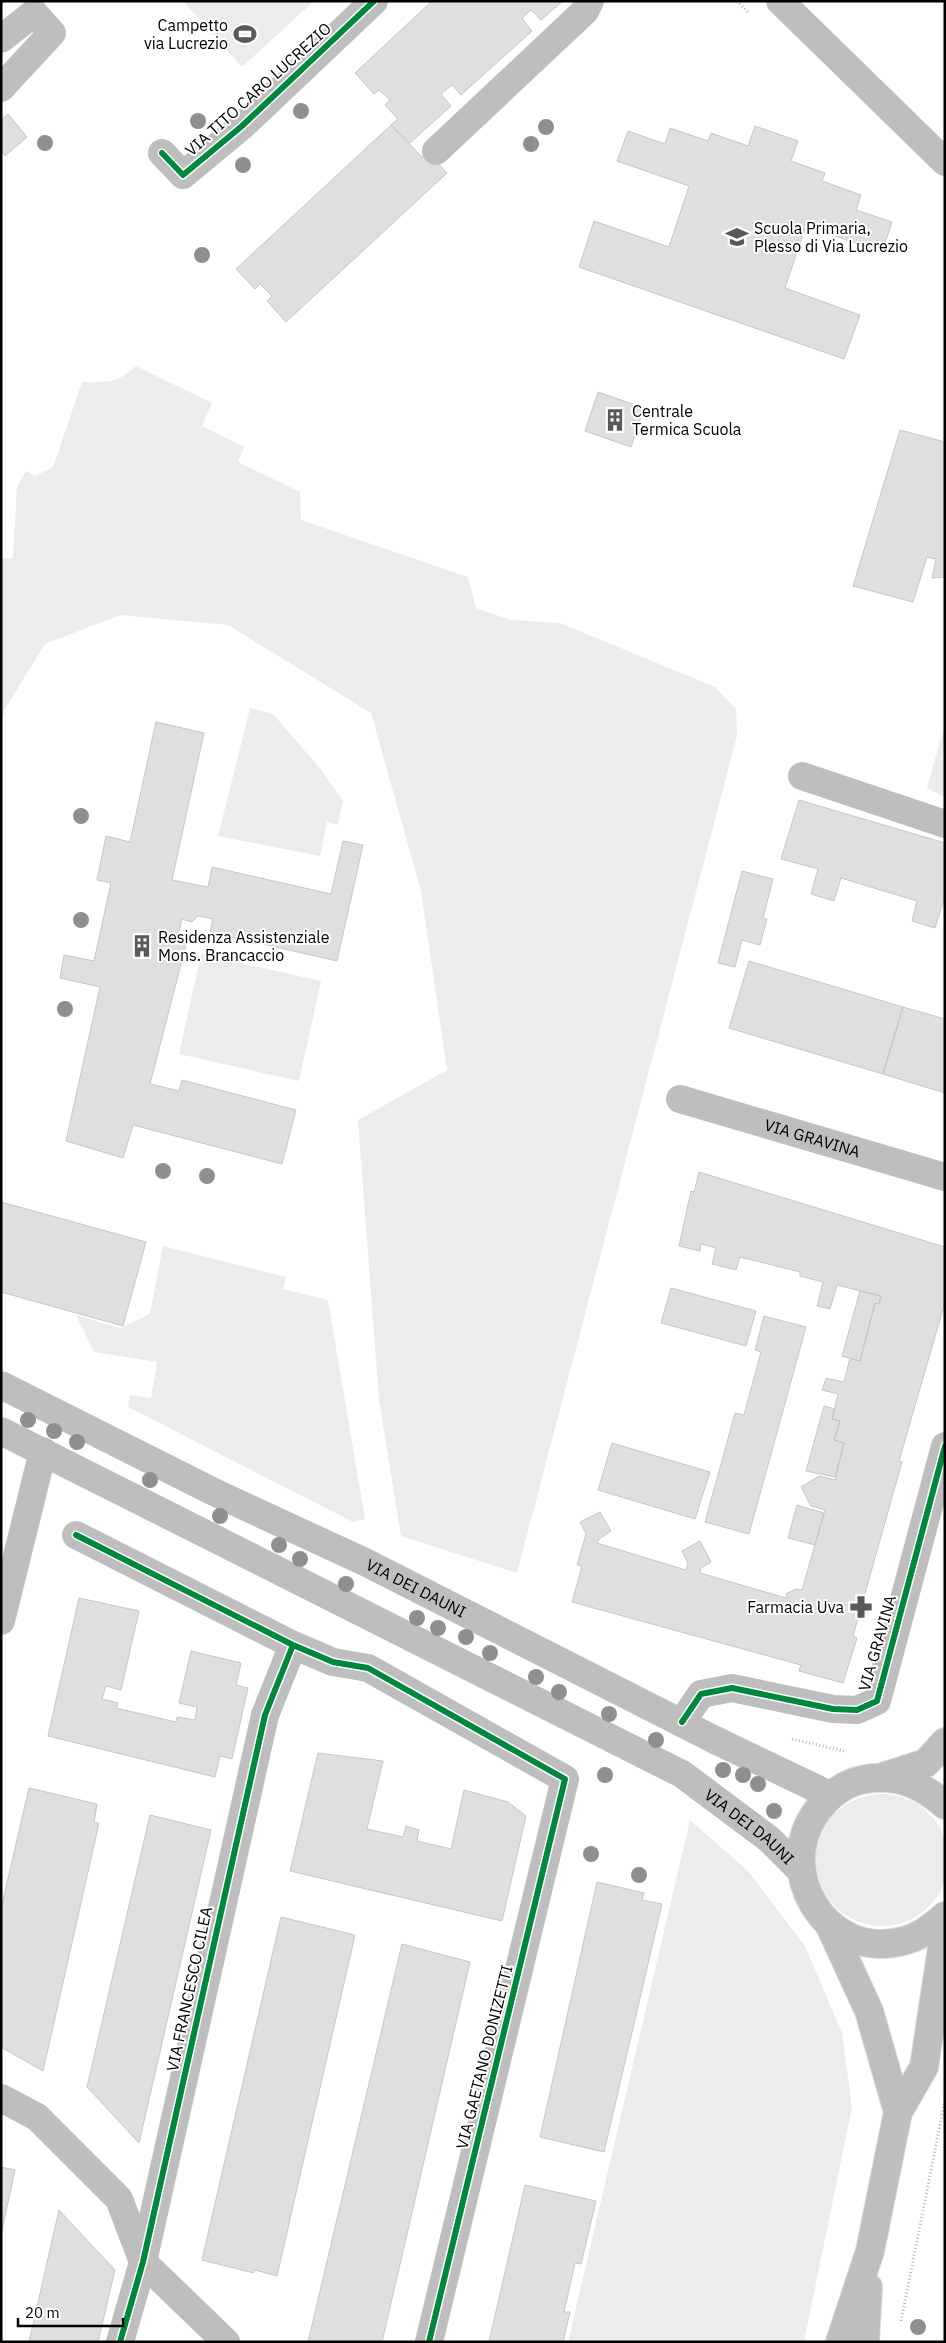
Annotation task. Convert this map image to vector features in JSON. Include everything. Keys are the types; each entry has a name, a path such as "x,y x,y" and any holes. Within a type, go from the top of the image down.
{"street":[{"name":"VIA TITO CARO LUCREZIO","path":"162,153 183,175 242,126 374,1"},
{"path":"436,151 585,11 590,1"},
{"path":"780,1 945,162"},
{"path":"1,39 34,12 52,33 1,88"},
{"path":"802,776 945,824"},
{"name":"VIA GRAVINA","path":"680,1099 945,1177"},
{"name":"VIA DEI DAUNI","path":"1,1385 103,1437 365,1562 830,1795"},
{"name":"VIA DEI DAUNI","path":"1,1431 682,1774 769,1838 800,1870"},
{"path":"90,1475 103,1437"},
{"name":"VIA GRAVINA","path":"682,1722 701,1694 732,1688 833,1709 857,1710 877,1701 945,1446"},
{"path":"1,1621 43,1451"},
{"path":"76,1535 293,1645"},
{"name":"VIA GAETANO DONIZETTI","path":"293,1645 334,1662 368,1668 565,1779 430,2342"},
{"name":"VIA FRANCESCO CILEA","path":"120,2342 143,2262 265,1715 293,1645"},
{"path":"945,1742 926,1763 882,1777 855,1782 830,1795 812,1816 802,1842 800,1870 805,1891 815,1909 829,1924 852,1938 877,1944 903,1942 927,1931 945,1916"},
{"path":"882,1777 907,1780 929,1791 945,1805"},
{"path":"829,1924 869,2011 898,2112"},
{"path":"840,2342 870,2251 898,2112 924,2067 945,1928"},
{"path":"1,2098 37,2117 118,2199 143,2262 226,2342"},
{"path":"865,2342 870,2251"}],"path":[{"path":"899,2330 945,2100"}],"shaded area":[{"name":"Campetto via Lucrezio","path":"183,1 314,1 242,67"},
{"path":"136,366 212,403 202,426 244,447 238,462 300,492 301,520 468,577 476,608 511,620 560,623 715,687 736,709 737,736 517,1573 401,1536 379,1400 358,1120 447,1070 421,891 371,713 228,625 120,615 45,644 5,709 1,722 1,558 13,558 17,486 26,471 35,476 53,467 82,382 111,381 123,376"},
{"path":"250,708 273,714 319,767 343,801 338,825 327,822 320,856 218,836"},
{"path":"945,724 945,797 927,788"},
{"path":"201,954 321,981 299,1081 179,1054"},
{"path":"163,1246 286,1277 283,1289 328,1300 365,1519 353,1522 128,1407 130,1395 151,1398 157,1362 94,1352 76,1315 120,1328 150,1314"},
{"path":"882,1794 895,1795 907,1799 929,1813 943,1835 947,1847 947,1873 943,1885 929,1907 907,1921 895,1925 882,1926 869,1925 857,1921 835,1907 821,1885 817,1873 816,1860 817,1847 821,1835 835,1813 857,1799 869,1795"},
{"path":"690,1820 748,1871 805,1946 842,2033 852,2107 804,2342 568,2342"}],"building":[{"path":"432,1 563,1 541,20 531,10 522,18 532,31 461,95 452,85 441,94 451,106 410,143 391,125 398,119 385,105 390,100 379,90 374,94 355,73"},
{"path":"8,114 27,137 5,156 1,151 1,120"},
{"path":"391,125 422,157 428,152 447,173 286,322 267,301 272,296 260,284 255,289 236,269"},
{"name":"Scuola Primaria, Plesso di Via Lucrezio","path":"755,126 798,141 791,161 825,173 822,181 861,195 856,210 892,222 882,252 806,226 785,288 860,315 844,359 579,267 594,221 669,247 689,186 617,161 628,131 665,144 670,128 708,141 711,133 748,146"},
{"name":"Centrale Termica Scuola","path":"598,392 644,408 631,447 585,431"},
{"path":"900,430 945,442 945,577 932,578 936,559 927,557 913,602 853,586"},
{"name":"Residenza Assistenziale Mons. Brancaccio","path":"156,722 204,733 172,880 208,887 212,867 331,894 343,841 363,845 337,961 210,932 213,919 198,916 192,922 182,919 178,935 188,937 150,1084 179,1091 182,1080 296,1110 282,1164 133,1125 123,1158 66,1141 100,987 60,978 64,955 94,961 111,883 97,880 106,836 130,842"},
{"path":"799,800 945,843 945,896 935,928 912,921 917,901 841,878 834,901 811,894 818,869 781,859"},
{"path":"742,871 773,879 763,918 767,919 760,945 742,940 735,967 718,963"},
{"path":"749,961 903,1007 883,1074 729,1028"},
{"path":"903,1007 945,1019 945,1093 883,1074"},
{"path":"699,1172 945,1247 945,1302 899,1461 902,1462 853,1636 857,1638 843,1683 799,1671 801,1665 572,1602 582,1566 577,1565 586,1534 580,1522 600,1512 611,1531 599,1539 597,1543 686,1570 688,1564 682,1551 700,1541 711,1562 701,1568 700,1573 786,1598 787,1593 797,1589 802,1590 825,1510 811,1506 801,1487 819,1476 835,1480 844,1443 834,1440 840,1421 832,1419 838,1394 822,1390 826,1378 844,1382 850,1358 860,1361 875,1303 879,1304 881,1296 837,1285 830,1309 817,1306 823,1282 800,1276 800,1272 740,1257 736,1270 712,1264 716,1248 701,1244 700,1251 679,1246 691,1191 694,1192"},
{"path":"1,1202 146,1242 123,1326 1,1292"},
{"path":"671,1288 756,1311 746,1346 661,1323"},
{"path":"860,1291 881,1296 879,1304 875,1303 860,1361 842,1356"},
{"path":"764,1316 806,1327 749,1534 705,1522 735,1413 744,1415 761,1352 755,1350"},
{"path":"824,1406 835,1409 832,1419 840,1421 834,1440 844,1443 835,1477 806,1471"},
{"path":"612,1443 710,1472 695,1519 598,1490"},
{"path":"797,1505 824,1513 815,1545 788,1538"},
{"path":"79,1598 139,1611 121,1690 106,1686 102,1699 118,1703 116,1708 176,1722 177,1717 195,1720 197,1707 179,1703 191,1651 241,1663 236,1685 248,1688 232,1759 220,1756 215,1777 48,1736"},
{"path":"318,1753 383,1761 367,1829 403,1837 406,1826 419,1830 417,1841 451,1849 464,1790 508,1802 526,1816 502,1921 290,1871"},
{"path":"29,1788 97,1804 94,1822 99,1823 43,2071 1,2047 1,1909"},
{"path":"150,1815 211,1830 139,2143 87,2087"},
{"path":"597,1882 644,1893 642,1900 662,1904 604,2152 540,2137"},
{"path":"281,1917 355,1935 277,2276 255,2270 254,2273 202,2260"},
{"path":"402,1944 470,1962 382,2342 308,2342"},
{"path":"1,2167 15,2170 1,2235"},
{"path":"525,2185 596,2201 581,2264 575,2263 564,2312 570,2312 563,2342 489,2342"},
{"path":"59,2210 115,2270 98,2342 29,2342"}],"cycle path":[{"path":"162,153 183,175 242,126 374,1"},
{"path":"682,1722 701,1694 732,1688 833,1709 857,1710 877,1701 945,1446"},
{"path":"76,1535 293,1645 333,1662 368,1668 565,1779 429,2342"},
{"path":"120,2342 143,2262 265,1715 293,1645"}],"place":[{"name":"Campetto via Lucrezio","path":"245,34"},
{"name":"Scuola Primaria, Plesso di Via Lucrezio","path":"737,237"},
{"name":"Centrale Termica Scuola","path":"615,420"},
{"name":"Residenza Assistenziale Mons. Brancaccio","path":"142,946"},
{"name":"Farmacia Uva","path":"861,1607"}]}
